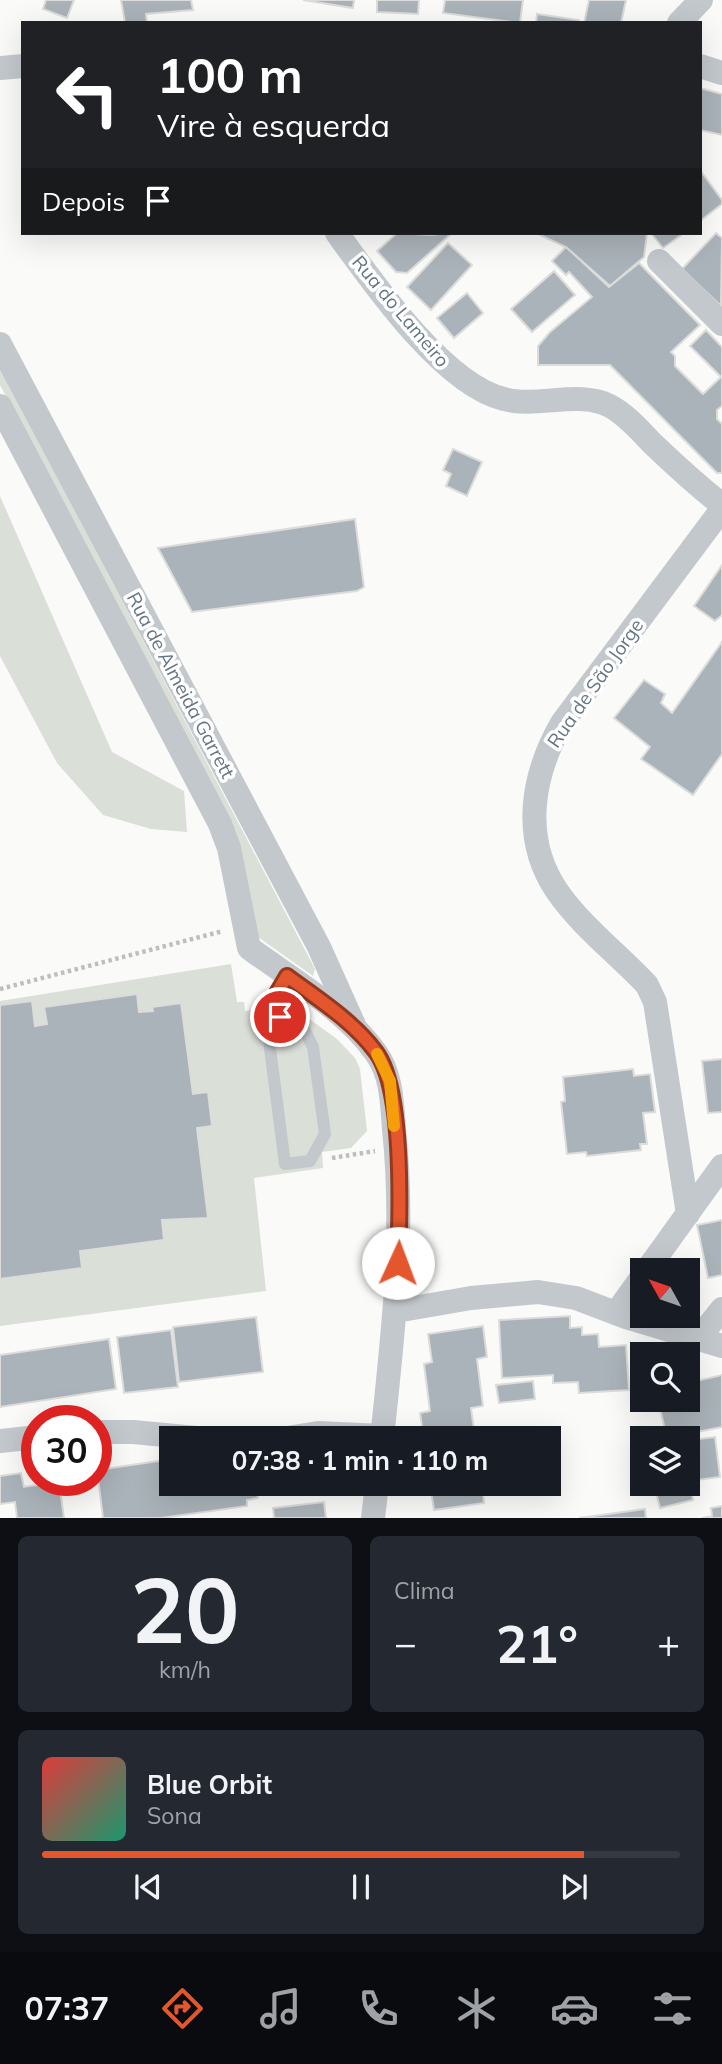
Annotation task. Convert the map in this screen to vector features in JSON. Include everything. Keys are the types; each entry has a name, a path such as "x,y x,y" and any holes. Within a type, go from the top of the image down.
{"street":[{"path":"681,21 701,0"},
{"path":"0,68 21,66"},
{"path":"702,67 722,73"},
{"name":"Rua do Lameiro","path":"339,235 445,366 463,380 505,400 531,403 584,401 610,406 722,507"},
{"path":"659,261 722,324"},
{"name":"Rua de Almeida Garrett","path":"0,344 319,947 356,1029"},
{"name":"Rua de Almeida Garrett","path":"0,406 220,824 229,848 249,948 356,1029 378,1054 390,1081 401,1191 396,1311 383,1426"},
{"name":"Rua de São Jorge","path":"688,1214 656,1002 647,985 557,891 541,855 534,801 537,775 562,723 722,507"},
{"path":"656,1258 722,1166"},
{"path":"396,1311 471,1298 538,1293 576,1298 617,1314 722,1346"},
{"path":"617,1314 630,1295"},
{"path":"698,1339 722,1309"},
{"path":"112,1432 159,1434"},
{"path":"0,1441 21,1439"},
{"path":"373,1518 376,1496"}],"lane":[{"path":"280,1017 305,1031 313,1047 325,1134 310,1161 285,1164 268,1041 280,1017 277,993 287,976"}],"path":[{"path":"0,989 225,930"},
{"path":"310,1161 396,1148"}],"shaded area":[{"path":"0,368 315,969 313,976 258,937 232,829 0,385"},
{"path":"0,496 112,752 184,791 187,832 151,829 103,815 57,763 0,656"},
{"path":"231,964 237,1002 244,1002 245,1011 290,1005 337,1039 355,1058 360,1069 367,1131 351,1148 322,1152 323,1168 254,1178 266,1291 0,1326 0,1001"}],"building":[{"path":"46,0 74,0 67,18 43,9"},
{"path":"121,0 191,0 193,10 146,14 147,21 125,21"},
{"path":"303,0 354,0 353,8"},
{"path":"377,0 419,0 418,14 377,12"},
{"path":"445,0 523,0 520,21 443,13"},
{"path":"589,0 626,0 621,21 584,21"},
{"path":"537,14 579,20 579,21 536,21"},
{"path":"702,89 722,94 722,135 702,130"},
{"path":"702,173 722,200 722,204 702,219"},
{"path":"716,233 722,238 721,306 682,269"},
{"path":"395,235 450,235 407,273 396,272 377,251"},
{"path":"540,235 647,235 644,257 610,286 566,247"},
{"path":"653,235 681,235 663,248"},
{"path":"448,243 472,265 431,310 407,287"},
{"path":"566,247 609,287 639,263 700,325 671,352 675,356 675,366 703,394 721,377 690,346 706,330 722,347 722,406 717,410 717,419 722,424 722,473 717,473 610,365 538,365 538,346 550,332 592,297 569,272 566,275 552,261"},
{"path":"554,271 575,295 532,332 511,309"},
{"path":"467,293 483,313 454,338 437,318"},
{"path":"453,449 482,462 467,496 446,486 451,474 443,470"},
{"path":"355,519 364,587 357,591 192,612 158,548"},
{"path":"722,565 722,615 715,621 694,606"},
{"path":"722,642 722,754 693,795 641,759 650,747 614,718 644,680 665,694 661,703 672,713"},
{"path":"137,994 139,1012 153,1011 152,1007 181,1003 193,1094 208,1092 212,1126 197,1128 208,1218 162,1220 164,1240 80,1251 82,1268 0,1279 0,1005 32,1001 35,1026 47,1024 44,1007"},
{"path":"722,1059 722,1112 708,1113 702,1061"},
{"path":"633,1069 634,1076 650,1074 655,1112 643,1113 647,1144 640,1144 641,1150 587,1156 586,1152 567,1154 561,1102 565,1101 563,1077"},
{"path":"722,1220 722,1275 708,1278 697,1225"},
{"path":"570,1316 570,1328 582,1327 582,1335 598,1334 599,1347 626,1345 629,1390 579,1393 578,1382 553,1383 553,1375 502,1378 499,1320"},
{"path":"256,1317 263,1372 179,1382 173,1327"},
{"path":"483,1326 487,1357 477,1359 483,1406 471,1408 473,1426 422,1426 420,1413 430,1411 424,1364 432,1362 428,1334"},
{"path":"171,1330 178,1387 124,1393 117,1337"},
{"path":"109,1339 116,1389 0,1407 0,1355"},
{"path":"722,1375 722,1427 700,1431 700,1426 664,1426 661,1412 700,1412 700,1380"},
{"path":"533,1381 535,1399 499,1403 496,1385"},
{"path":"715,1437 720,1477 700,1480 700,1439"},
{"path":"159,1461 159,1496 258,1498 247,1500 247,1506 161,1518 103,1518 100,1496 112,1496 112,1468"},
{"path":"21,1473 21,1496 61,1496 64,1518 17,1518 15,1502 0,1504 0,1476"},
{"path":"432,1496 483,1496 484,1503 434,1510"},
{"path":"657,1496 692,1496 693,1500 660,1508"},
{"path":"324,1502 326,1518 274,1518 273,1508"},
{"path":"722,1506 722,1518 702,1518 712,1516 711,1508"},
{"path":"645,1509 646,1518 579,1518"}],"slow traffic":[{"path":"377,1054 390,1081 394,1126"}],"route":[{"path":"280,1017 277,993 287,976 356,1029 378,1054 390,1081 401,1191 398,1263"}]}
